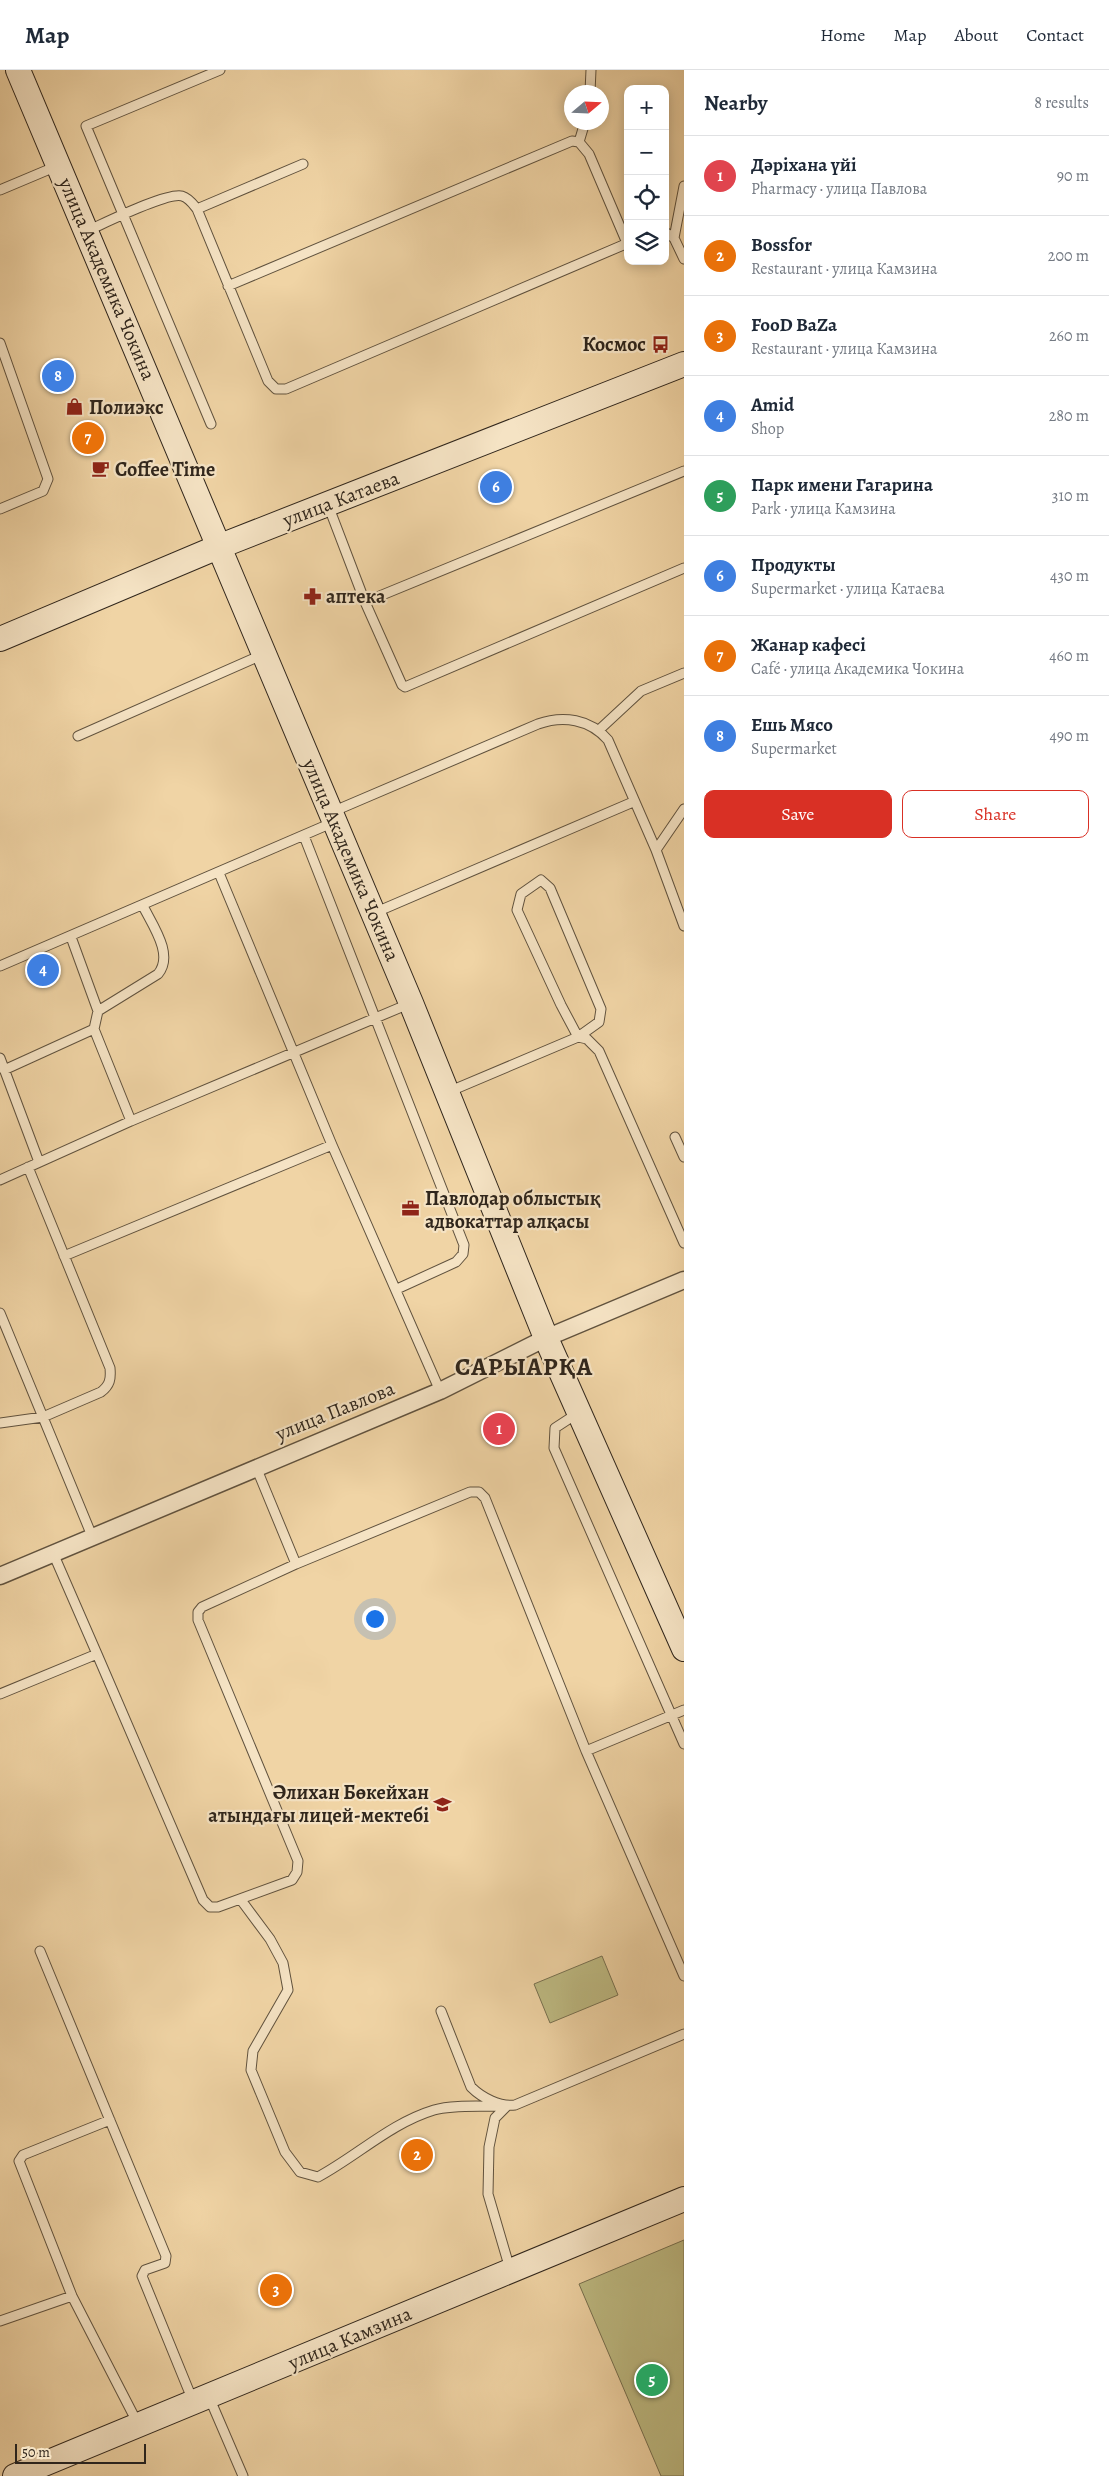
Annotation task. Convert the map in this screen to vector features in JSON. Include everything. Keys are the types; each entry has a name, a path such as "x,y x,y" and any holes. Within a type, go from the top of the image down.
{"main road":[{"name":"улица Академика Чокина","path":"18,70 411,1003 546,1338 684,1650"},
{"name":"улица Катаева","path":"0,639 218,547 684,364"},
{"name":"улица Камзина","path":"15,2476 684,2199"}],"street":[{"name":"улица Павлова","path":"0,1576 440,1391 546,1338 684,1280"}],"lane":[{"path":"211,424 86,126 220,70"},
{"path":"590,85 591,70"},
{"path":"579,142 583,130"},
{"path":"579,142 588,154 624,236"},
{"path":"228,286 565,144 579,142"},
{"path":"197,209 303,164"},
{"path":"0,190 59,165"},
{"path":"674,238 684,186"},
{"path":"87,231 176,195 184,196 197,209 268,381 276,389 286,388 624,244"},
{"path":"669,235 674,238 684,259"},
{"path":"0,344 48,479 43,490 0,509"},
{"path":"366,602 684,471"},
{"path":"328,505 366,602 402,685 405,687 684,568"},
{"path":"78,736 264,654"},
{"path":"599,730 641,691 684,673"},
{"path":"0,966 304,836 332,817 548,721 573,720 599,730 608,740 633,802 656,850 684,926"},
{"path":"373,913 633,802"},
{"path":"656,850 684,809"},
{"path":"304,836 377,1018 464,1245 463,1254 456,1262 397,1289"},
{"path":"219,873 332,1145 397,1289 440,1391"},
{"path":"447,1092 578,1037 599,1022 601,1009 550,888 541,880 521,894 518,910 561,1005 578,1037 587,1039 599,1051 684,1243"},
{"path":"98,1011 150,981 164,967 162,946 143,906"},
{"path":"71,936 98,1011 94,1029 132,1121"},
{"path":"0,1180 132,1121 411,1003"},
{"path":"4,1070 94,1029"},
{"path":"0,1058 39,1162"},
{"path":"675,1137 684,1158"},
{"path":"64,1256 332,1145"},
{"path":"0,1423 43,1417 101,1392 110,1382 111,1376 110,1368 28,1167"},
{"path":"0,1313 92,1536"},
{"path":"578,1413 555,1428 554,1448 684,1744"},
{"path":"256,1467 296,1564"},
{"path":"53,1553 203,1900 210,1907 218,1907 292,1880 297,1872 298,1862 198,1620 198,1612 202,1606 296,1564 470,1492 478,1492 485,1498 586,1751 684,1976"},
{"path":"0,1694 97,1654"},
{"path":"586,1751 684,1710"},
{"path":"240,1900 270,1939 283,1963 288,1990 253,2051 251,2070 285,2152 300,2172 318,2177 346,2162 396,2128 435,2110 515,2105 684,2034"},
{"path":"40,1951 166,2256 165,2263 145,2270 142,2276 202,2400 243,2476"},
{"path":"441,2010 471,2087 478,2094 507,2106"},
{"path":"507,2106 495,2118 489,2147 488,2194 510,2271"},
{"path":"110,2120 23,2155 20,2161 72,2296 139,2426"},
{"path":"0,2321 72,2296"}],"shaded area":[{"path":"602,1956 618,1995 550,2023 534,1984"},
{"path":"684,2240 684,2476 661,2476 579,2284"}],"place":[{"name":"Космос","path":"660,344"},
{"name":"Ешь Мясо","path":"58,376"},
{"name":"Полиэкс","path":"75,407"},
{"name":"Жанар кафесі","path":"88,438"},
{"name":"Coffee Time","path":"101,469"},
{"name":"Продукты","path":"496,487"},
{"name":"аптека","path":"312,596"},
{"name":"Amid","path":"43,970"},
{"name":"Павлодар облыстық адвокаттар алқасы","path":"411,1209"},
{"name":"Дәріхана үйі","path":"499,1429"},
{"name":"Әлихан Бөкейхан атындағы лицей-мектебі","path":"443,1804"},
{"name":"Bossfor","path":"417,2155"},
{"name":"FooD BaZa","path":"276,2290"},
{"name":"Парк имени Гагарина","path":"652,2380"}],"district":[{"name":"САРЫАРҚА","path":"524,1367"}]}
